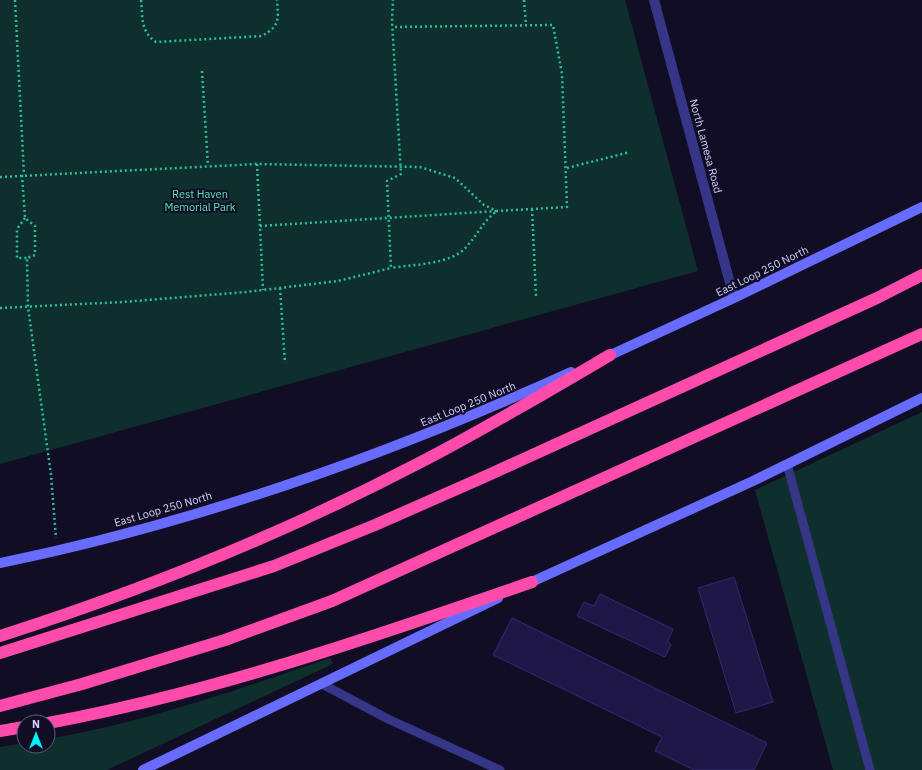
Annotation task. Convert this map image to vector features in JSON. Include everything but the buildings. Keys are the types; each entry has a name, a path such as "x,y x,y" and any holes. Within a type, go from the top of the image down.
{"highway":[{"path":"0,653 274,566 375,525 877,298 922,275"},
{"path":"0,706 82,684 225,640 332,601 922,334"},
{"path":"0,636 66,615 179,573 347,499 419,463 610,355"},
{"path":"56,721 204,688 417,622 532,582"},
{"path":"0,731 16,728"}],"main road":[{"name":"East Loop 250 North","path":"0,563 163,523 297,482 386,450 493,407 610,355 734,298 922,206"},
{"path":"150,769 532,582 787,464 922,398"}],"street":[{"name":"North Lamesa Road","path":"654,0 734,298"}],"lane":[{"path":"787,464 870,770"},
{"path":"322,684 388,719 500,770"}],"path":[{"path":"14,0 25,218 17,228 17,258 27,258 35,255 35,226 25,218"},
{"path":"141,0 144,26 147,36 156,42 262,36 274,29 278,19 277,0"},
{"path":"391,268 387,181 401,174 392,27 394,0"},
{"path":"524,0 526,25"},
{"path":"260,226 567,207 567,168 562,74 553,25 392,27"},
{"path":"202,71 208,166"},
{"path":"567,168 630,152"},
{"path":"0,177 258,164 420,167 455,178 484,205 497,211"},
{"path":"258,164 263,290"},
{"path":"532,209 536,296"},
{"path":"0,308 123,302 263,290 338,281 391,268 452,259 467,247 486,220 497,211"},
{"path":"27,258 28,306 51,475 57,550"},
{"path":"280,288 285,363"}],"green space":[{"name":"Rest Haven Memorial Park","path":"0,0 625,0 698,271 0,464"},
{"path":"922,412 922,770 833,770 755,490"},
{"path":"330,658 333,664 107,770 0,770 0,747 16,744 16,754 56,754 56,737 120,724 225,693"}]}
